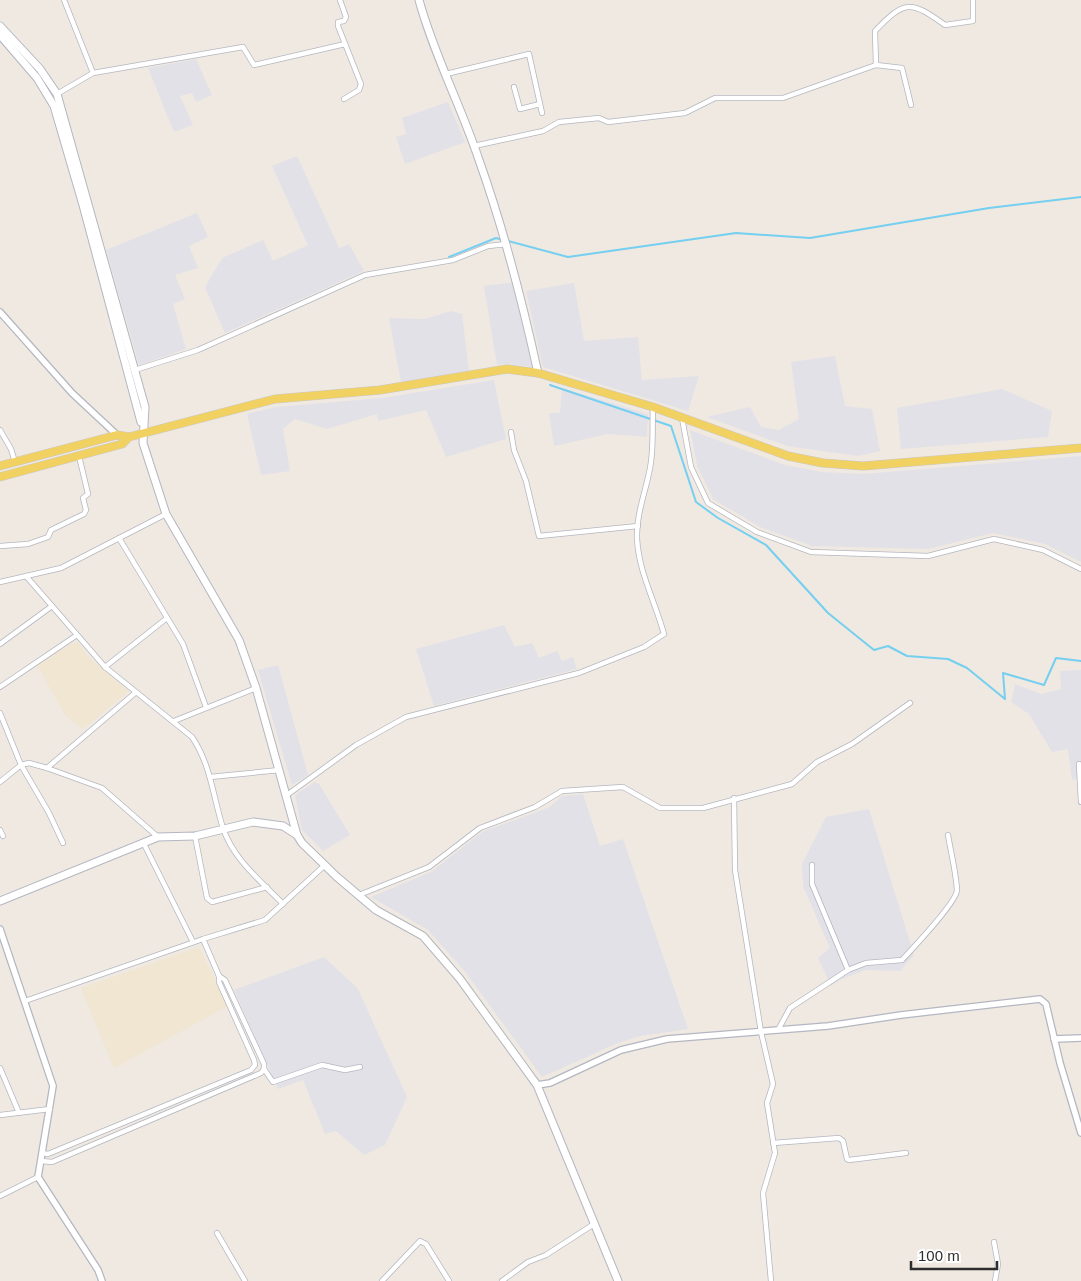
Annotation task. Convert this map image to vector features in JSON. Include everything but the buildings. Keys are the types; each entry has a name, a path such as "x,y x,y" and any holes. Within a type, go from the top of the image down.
{"main road":[{"path":"419,0 474,146 507,244 520,289 538,373"},
{"path":"0,26 40,69 56,94 144,407 143,443 166,514 239,640 256,688 297,835"},
{"path":"0,35 37,78 54,106 83,205 144,432"},
{"path":"0,477 122,444 129,437 144,432 275,399 380,390 507,369 538,373 653,407 788,456 822,463 863,466 1081,448"},
{"path":"0,466 117,435 129,437"},
{"path":"0,901 158,837 195,836 253,822 283,826 297,835 325,865 376,910 423,936 465,985 537,1084 551,1114 618,1281"}],"street":[{"path":"64,0 93,73"},
{"path":"340,0 346,17 344,21 338,23 361,84 359,90 344,99"},
{"path":"876,65 875,31 893,11 912,2 945,25 973,21 973,0"},
{"path":"56,94 93,73 243,47 254,65 345,44"},
{"path":"446,74 529,54 542,113"},
{"path":"474,146 543,131 559,122 599,118 608,122 685,113 715,98 783,98 876,65 902,68 911,104"},
{"path":"514,87 520,109 540,104"},
{"path":"134,370 198,350 365,275 453,260 488,246 507,244"},
{"path":"0,312 72,393 117,435"},
{"path":"286,795 356,745 406,717 579,673 644,647 664,634 642,572 637,537 641,506 651,466 653,407"},
{"path":"682,418 691,467 708,503 757,532 811,552 821,553 928,556 994,540 1043,550 1081,569"},
{"path":"0,430 11,449 15,462"},
{"path":"511,432 514,450 526,481 539,536 638,526"},
{"path":"0,546 28,544 48,537 51,530 84,514 86,510 83,498 88,494 79,456"},
{"path":"0,582 61,568 166,514"},
{"path":"119,538 183,644 206,707"},
{"path":"26,576 105,667 134,693 174,721 192,737 201,751 223,830 239,858 283,904"},
{"path":"0,644 52,606"},
{"path":"105,667 167,618"},
{"path":"0,687 77,635"},
{"path":"174,721 256,688"},
{"path":"46,768 134,693"},
{"path":"358,895 429,867 480,828 534,807 562,791 623,787 660,808 703,808 734,798 792,784 816,762 852,744 910,702"},
{"path":"0,713 21,765 50,813 62,842"},
{"path":"0,782 21,765 29,763 46,768 102,788 158,837"},
{"path":"1079,764 1081,802"},
{"path":"210,778 280,770"},
{"path":"734,798 734,870 758,1003 761,1032 773,1084 767,1104 775,1153 762,1193 771,1280"},
{"path":"0,830 3,836"},
{"path":"778,1030 790,1008 848,970 866,963 902,960 957,892 948,835"},
{"path":"195,836 208,898 212,902 267,887"},
{"path":"144,842 193,942"},
{"path":"25,1001 193,942 265,920 325,865"},
{"path":"812,865 812,884 848,970"},
{"path":"0,929 53,1086 38,1177 98,1270 102,1281"},
{"path":"42,1153 48,1154 251,1070 254,1060 202,939"},
{"path":"219,976 225,980 264,1064 264,1069 273,1082 322,1065 345,1070 360,1067"},
{"path":"537,1084 550,1082 621,1050 689,1036 761,1032 1040,999 1046,1004 1081,1133"},
{"path":"1054,1038 1081,1038"},
{"path":"0,1068 19,1113"},
{"path":"41,1161 52,1162 261,1073 264,1069"},
{"path":"0,1115 50,1109"},
{"path":"773,1143 839,1138 843,1141 847,1159 849,1160 906,1153"},
{"path":"0,1196 38,1177"},
{"path":"502,1281 528,1262 546,1255 594,1224"},
{"path":"217,1233 245,1281"},
{"path":"382,1281 420,1241 426,1244 449,1281"},
{"path":"994,1242 998,1264 995,1281"}],"shaded area":[{"path":"196,59 212,95 196,102 192,93 180,96 193,125 174,132 148,68"},
{"path":"448,102 465,142 405,164 396,137 406,134 402,118"},
{"path":"297,156 339,248 349,244 364,271 225,333 205,287 222,258 263,240 273,261 308,245 272,166"},
{"path":"197,213 208,237 189,246 198,268 175,275 185,299 173,304 186,349 139,365 106,250"},
{"path":"515,282 532,367 507,364 497,365 484,286"},
{"path":"574,283 584,341 638,337 642,380 699,376 688,411 543,367 526,291"},
{"path":"451,311 462,314 469,371 401,382 389,318 425,319"},
{"path":"835,356 845,406 872,409 880,451 858,456 787,446 707,417 750,407 761,427 779,430 799,419 791,362"},
{"path":"494,380 506,439 446,457 426,410 378,421 377,414 327,429 295,419 283,429 290,471 261,475 247,414 276,407 382,398"},
{"path":"562,388 648,414 647,437 608,434 554,446 549,413 560,413"},
{"path":"1002,389 1052,411 1048,437 901,449 897,408"},
{"path":"690,430 785,465 822,472 863,474 1081,456 1081,562 1045,544 993,533 928,549 812,546 760,527 713,499 697,465"},
{"path":"504,625 515,647 532,643 539,658 557,651 562,661 573,657 577,669 434,706 416,649"},
{"path":"73,643 79,643 87,656 129,691 83,729 66,716 37,665"},
{"path":"278,665 308,775 292,785 258,670"},
{"path":"1081,670 1081,778 1072,780 1068,749 1052,752 1029,714 1011,702 1015,684 1041,694 1061,689 1060,671"},
{"path":"315,782 319,784 350,835 323,851 302,830 295,795"},
{"path":"583,794 600,846 623,839 688,1029 641,1036 618,1043 542,1077 466,973 428,930 371,897 431,872 482,832 550,807 562,796"},
{"path":"869,809 914,955 900,971 865,970 840,980 831,986 818,958 830,948 803,886 802,864 826,817"},
{"path":"199,947 228,1006 114,1068 81,988"},
{"path":"324,957 358,989 407,1097 385,1145 364,1155 336,1131 325,1134 303,1080 278,1089 234,990"}],"waterway":[{"path":"508,241 568,257 736,233 810,238 989,208 1081,197"},
{"path":"449,257 496,238 503,240"},
{"path":"550,385 671,426 696,502 718,518 766,545 828,613 874,650 888,646 907,656 948,659 967,668 1005,699 1003,673 1044,685 1056,658 1081,661"}]}
